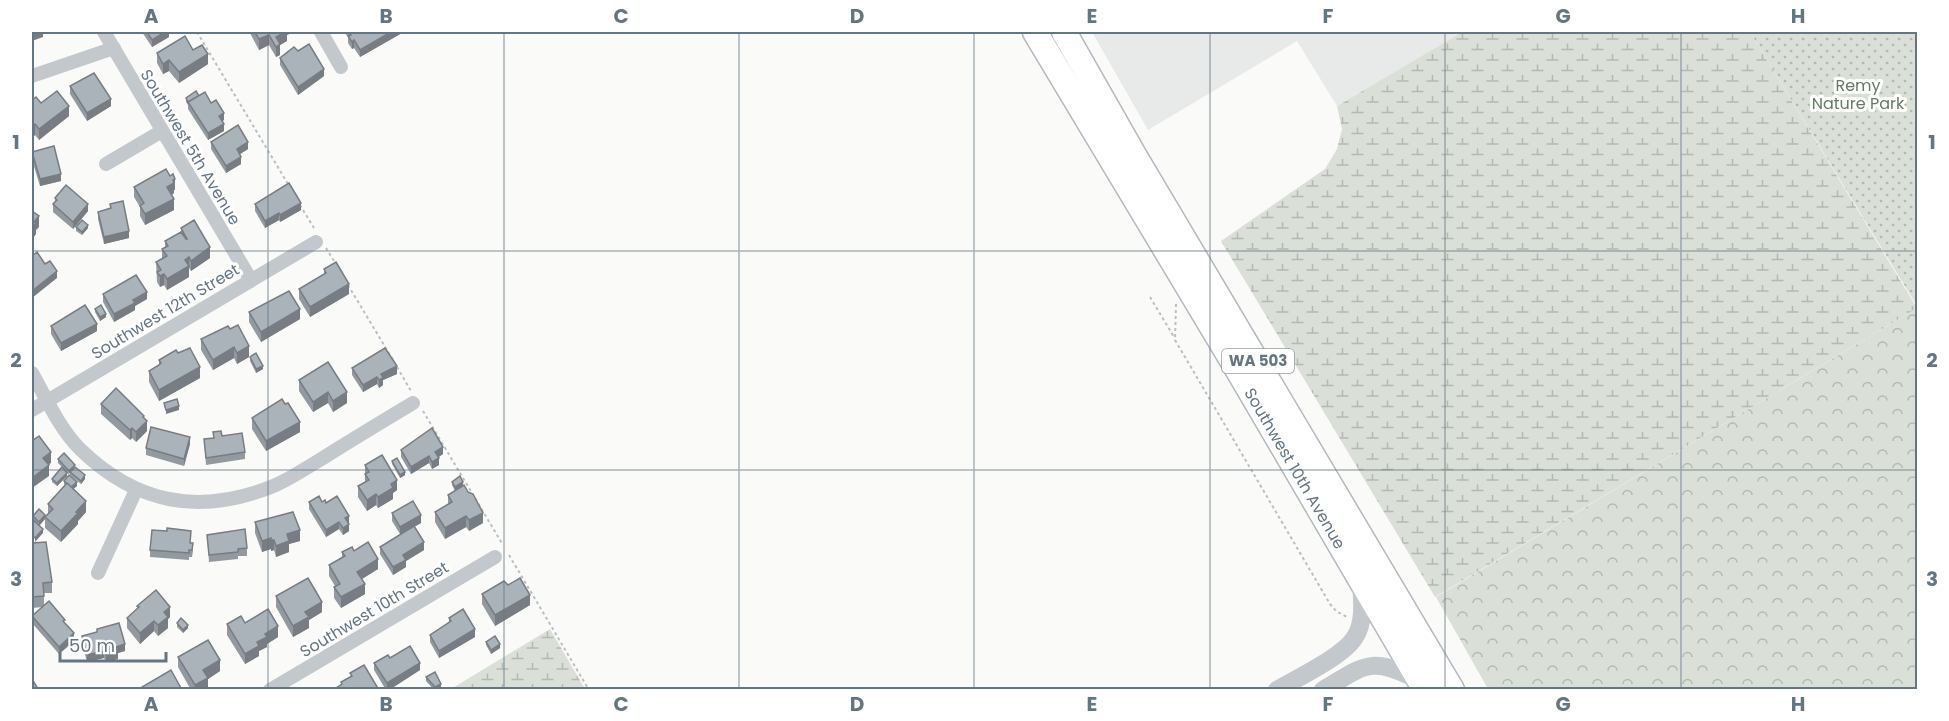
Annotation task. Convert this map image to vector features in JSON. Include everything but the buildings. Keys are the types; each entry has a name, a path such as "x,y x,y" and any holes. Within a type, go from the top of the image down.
{"highway":[{"name":"Southwest 10th Avenue","path":"1035,32 1422,685"},
{"name":"Southwest 10th Avenue","path":"1064,32 1134,155 1452,690"}],"street":[{"name":"Southwest 5th Avenue","path":"104,32 251,280"},
{"path":"321,32 341,67"},
{"path":"32,76 114,48"},
{"path":"106,164 162,131"},
{"name":"Southwest 12th Street","path":"32,410 320,241"},
{"path":"32,373 62,426 80,449 109,472 136,490 167,499 202,503 234,498 272,487 417,403"},
{"path":"98,573 136,490"},
{"name":"Southwest 10th Street","path":"270,690 495,557"},
{"path":"1277,690 1344,650 1355,637 1362,610 1361,580"},
{"path":"1323,690 1356,670 1375,664 1396,669 1422,685"}],"path":[{"path":"197,32 288,184"},
{"path":"300,205 337,266"},
{"path":"343,276 589,690"},
{"path":"1150,297 1330,604 1343,616"},
{"path":"1175,340 1176,297"}],"shaded area":[{"path":"1092,32 1462,32 1337,106 1297,41 1148,130"}],"green space":[{"path":"1462,32 1750,32 1917,308 1435,597 1221,241 1325,169 1337,149 1342,129 1337,106"},
{"name":"Remy Nature Park","path":"1750,32 1917,32 1917,306"},
{"path":"1917,308 1917,689 1488,689 1436,597"},
{"path":"550,629 585,689 451,689"}]}
